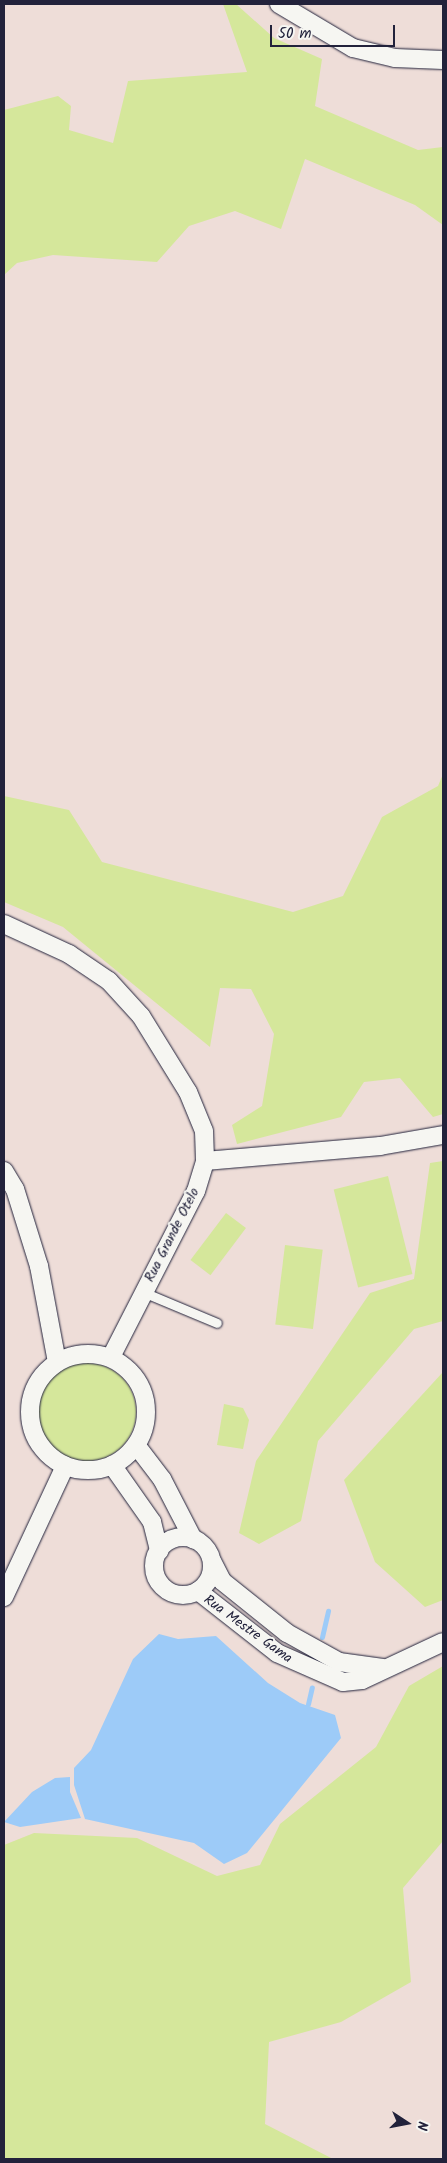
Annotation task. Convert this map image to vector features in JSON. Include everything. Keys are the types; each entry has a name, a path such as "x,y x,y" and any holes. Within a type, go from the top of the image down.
{"street":[{"path":"279,4 353,48 395,58 443,60"},
{"name":"Rua Grande Otelo","path":"4,924 69,954 109,981 141,1016 188,1092 204,1131 205,1161 196,1191 110,1358"},
{"path":"205,1161 380,1146 443,1135"},
{"path":"4,1171 15,1190 39,1266 57,1362"},
{"path":"88,1353 110,1358 134,1375 143,1391 144,1428 136,1445 112,1466 97,1470 65,1466 38,1442 30,1416 34,1389 57,1362 88,1353"},
{"path":"136,1445 166,1485 193,1539"},
{"path":"4,1597 65,1466"},
{"path":"112,1466 152,1522 159,1551 155,1570 161,1585 180,1595 198,1591 210,1578 212,1561 202,1544 193,1539 174,1539 159,1551"},
{"name":"Rua Mestre Gama","path":"212,1561 222,1582 287,1633 339,1662 383,1668"},
{"name":"Rua Mestre Gama","path":"198,1591 277,1653 320,1675 343,1682 362,1680 383,1668 410,1661 443,1642"}],"lane":[{"path":"143,1292 217,1323"}],"green space":[{"path":"223,4 236,4 274,38 322,59 315,106 418,150 443,147 443,225 415,205 305,159 281,229 235,211 189,226 157,262 53,255 17,263 4,275 4,110 58,96 71,106 69,130 113,143 128,81 247,72"},
{"path":"443,774 443,1114 433,1117 400,1078 364,1082 341,1117 237,1144 232,1125 262,1106 274,1034 251,989 220,988 210,1047 63,927 4,902 4,796 69,810 102,862 293,912 343,896 382,817 438,786"},
{"path":"443,1161 443,1321 414,1329 318,1441 301,1521 259,1544 239,1533 256,1461 370,1293 414,1279 430,1163"},
{"path":"388,1176 412,1274 358,1288 334,1190"},
{"path":"226,1213 246,1228 210,1275 190,1260"},
{"path":"285,1245 323,1250 313,1329 275,1324"},
{"path":"87,1363 106,1366 122,1377 133,1393 136,1412 133,1431 122,1447 106,1458 87,1461 68,1458 52,1447 41,1431 38,1412 41,1393 52,1377 68,1366"},
{"path":"443,1372 443,1600 425,1607 375,1562 344,1480"},
{"path":"224,1404 243,1408 249,1420 243,1449 217,1445"},
{"path":"443,1666 443,1841 403,1888 411,1982 341,2022 269,2042 265,2124 333,2159 4,2159 4,1845 34,1833 137,1838 217,1876 260,1865 280,1824 376,1747 409,1686"}],"water":[{"path":"159,1634 178,1639 216,1636 268,1683 300,1703 335,1715 341,1738 247,1853 224,1864 194,1843 85,1819 74,1785 74,1768 91,1750 133,1659"},
{"path":"70,1777 70,1792 81,1818 20,1827 4,1822 32,1792 55,1778"}],"waterway":[{"path":"322,1637 328,1611"},
{"path":"308,1704 312,1687"}]}
